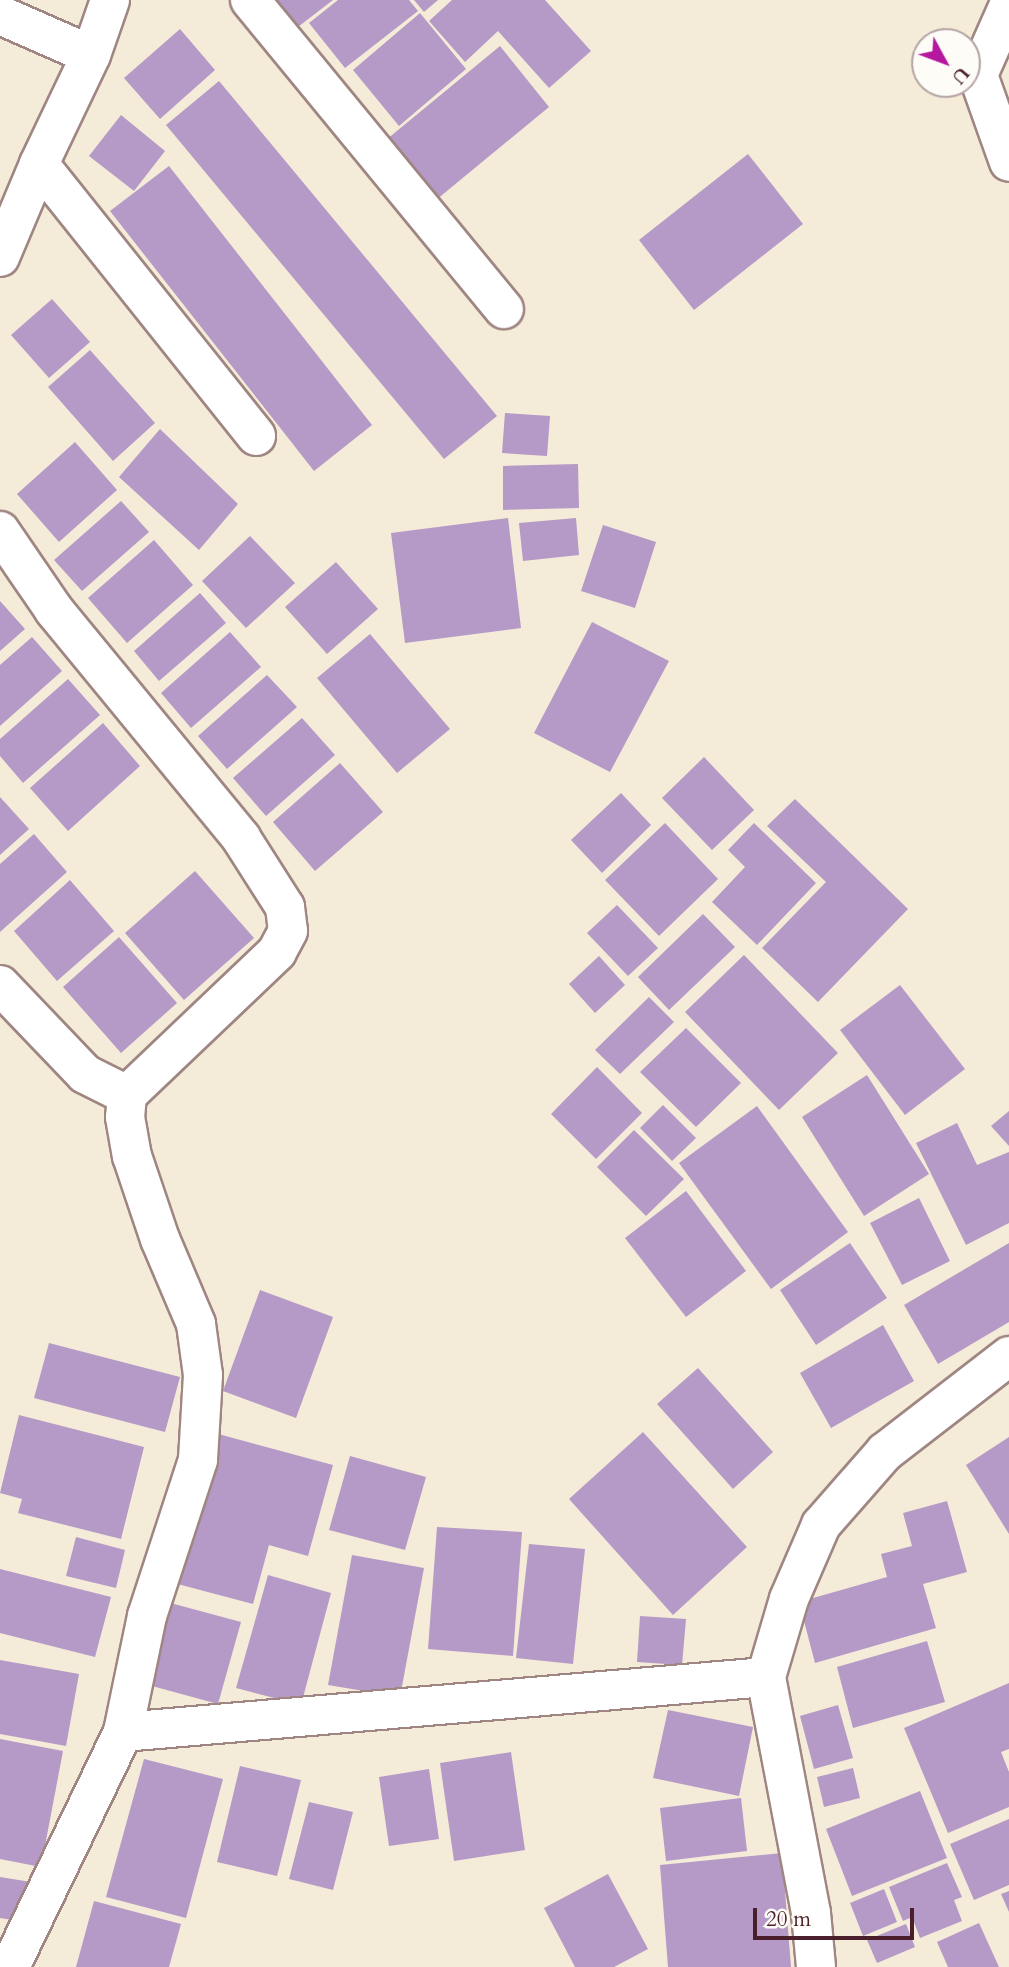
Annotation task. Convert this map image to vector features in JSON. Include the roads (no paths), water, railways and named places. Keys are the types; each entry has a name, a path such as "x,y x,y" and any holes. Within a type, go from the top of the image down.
{"street":[{"path":"2,248 92,55 110,0"},
{"path":"250,0 504,309"},
{"path":"1009,5 978,75 1009,162"},
{"path":"0,15 92,55"},
{"path":"39,164 256,436"},
{"path":"0,531 54,610 241,838 285,907 288,931 277,952 127,1095 125,1117 132,1156 160,1239 196,1324 203,1375 198,1460 147,1616 123,1732 10,1967"},
{"path":"0,985 85,1074 127,1095"},
{"path":"816,1967 810,1913 766,1677 789,1599 821,1525 885,1452 1009,1356"},
{"path":"123,1732 766,1677"}]}
